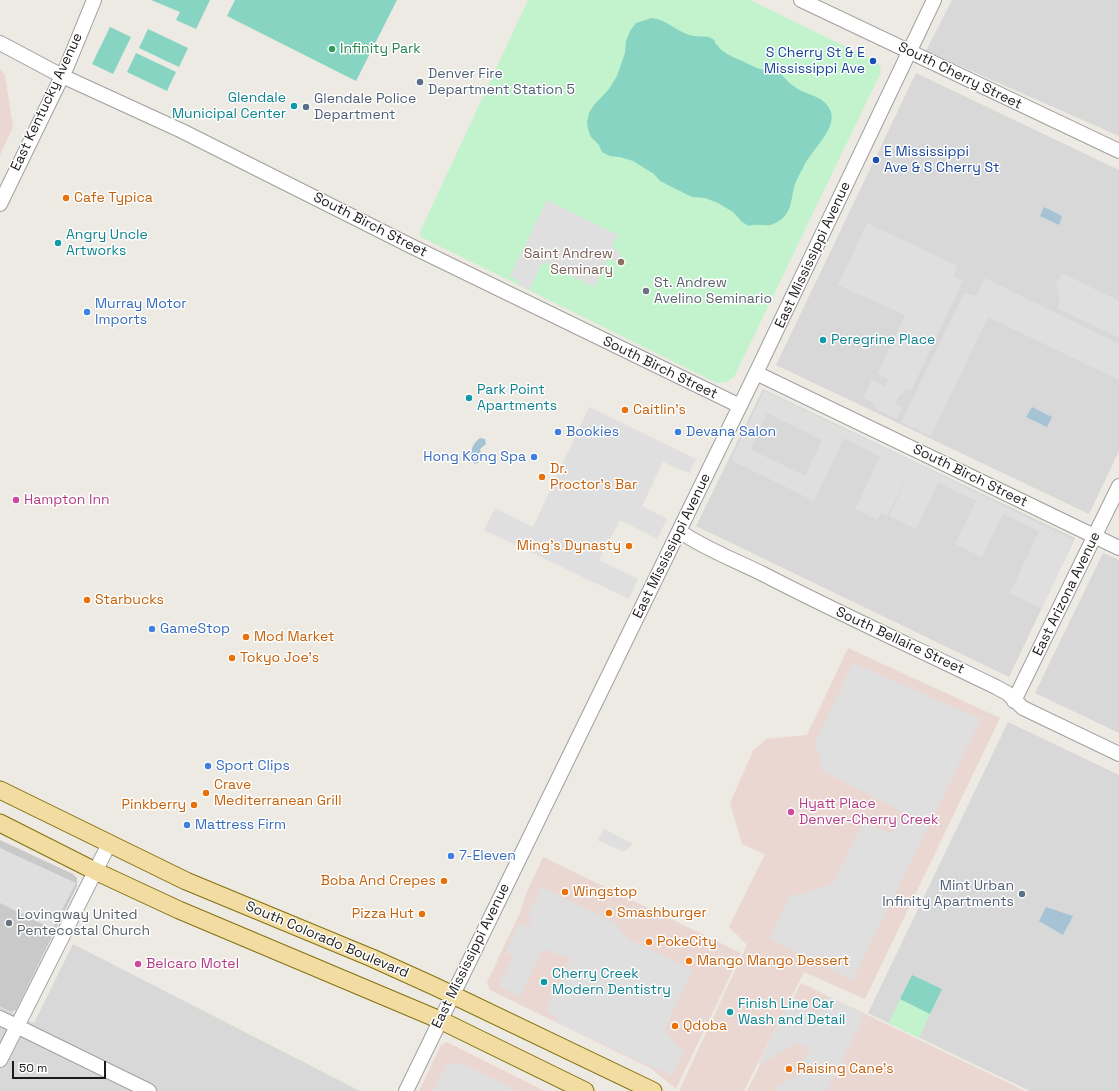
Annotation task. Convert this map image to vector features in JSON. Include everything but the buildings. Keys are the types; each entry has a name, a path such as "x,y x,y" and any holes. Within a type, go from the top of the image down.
{"main road":[{"name":"South Colorado Boulevard","path":"0,790 186,881 453,994 653,1091"},
{"path":"0,823 95,871 179,910 440,1020 585,1091"}],"street":[{"name":"East Kentucky Avenue","path":"0,204 62,76 94,0"},
{"name":"South Cherry Street","path":"801,0 1119,151"},
{"name":"East Mississippi Avenue","path":"406,1091 756,373 934,0"},
{"name":"South Birch Street","path":"0,43 62,76 189,134 501,290 740,406"},
{"name":"South Birch Street","path":"756,373 1119,548"},
{"name":"East Arizona Avenue","path":"1014,701 1119,486"},
{"name":"South Bellaire Street","path":"679,531 694,541 996,687 1007,693 1023,708 1119,754"},
{"path":"0,1060 109,844"},
{"path":"0,1018 149,1091"}],"shaded area":[{"path":"151,0 210,0 196,29 176,20 180,12"},
{"name":"Infinity Park","path":"235,0 397,0 356,81 227,16"},
{"path":"952,0 1119,0 1119,136 926,51"},
{"path":"652,18 663,21 693,36 712,38 716,45 724,52 755,67 765,70 775,70 792,85 820,99 828,106 832,119 830,126 822,141 806,161 795,184 790,207 784,217 779,221 771,225 749,226 742,222 733,212 718,203 705,198 692,197 660,181 654,174 633,161 610,156 602,152 599,145 591,137 587,122 589,113 594,105 609,89 617,76 625,53 626,41 630,31 636,23"},
{"path":"110,27 131,37 113,74 92,64"},
{"path":"148,29 188,48 179,67 139,48"},
{"path":"136,53 176,72 167,91 127,72"},
{"path":"0,69 5,75 13,127 0,155"},
{"path":"916,73 1119,170 1119,451 1089,514 776,365"},
{"path":"547,200 618,235 612,246 620,254 616,261 608,258 594,287 545,262 541,265 529,290 518,285 519,281 510,276"},
{"path":"1044,207 1062,216 1059,225 1040,216"},
{"path":"867,223 958,266 953,276 963,281 912,389 910,391 905,389 902,395 900,394 895,404 903,408 897,419 874,408 875,404 863,398 872,380 885,387 888,379 877,374 905,315 838,285"},
{"path":"1062,273 1119,301 1119,338 1057,308 1060,300 1056,284"},
{"path":"985,278 1119,344 1119,380 988,317 931,436 901,422 964,293 976,296"},
{"path":"763,389 1075,538 1009,677 696,526"},
{"path":"764,391 914,462 887,516 881,513 878,520 855,509 880,457 844,438 814,501 731,460","holes":["767,413 822,440 805,476 750,449"]},
{"path":"589,407 696,459 689,473 663,462 642,506 667,519 657,539 620,520 599,560 638,579 629,599 484,530 495,508 533,527"},
{"path":"1032,407 1052,417 1047,427 1026,417"},
{"path":"480,438 485,439 486,444 480,449 482,457 481,461 475,464 470,460 471,453 472,448"},
{"path":"914,462 1073,540 1042,609 1010,593 1039,531 1003,514 982,557 955,544 976,501 938,483 916,529 889,516"},
{"path":"1103,553 1119,560 1119,733 1035,693"},
{"path":"848,648 1000,718 865,999 804,972 744,1091 679,1091 747,945 729,927 765,854 742,844 730,803 753,751 766,739 807,735"},
{"path":"853,663 981,719 853,980 769,939 789,897 833,884 864,822 891,834 903,812 820,769 820,755 814,744"},
{"name":"Mint Urban Infinity Apartments","path":"1008,722 1119,775 1119,1091 1030,1091 868,1013"},
{"path":"604,829 633,844 624,852 597,840"},
{"path":"0,840 73,874 77,878 77,886 16,1010 11,1012 0,1006"},
{"path":"0,848 76,883 52,929 0,903"},
{"path":"543,857 741,953 676,1089 652,1069 490,990 487,982 520,913 526,894"},
{"path":"541,887 614,922 628,939 693,970 664,1030 684,1053 672,1076 556,1022 557,1017 546,1012 571,958 542,949 520,997 499,986 513,955 506,953 519,923 528,927 532,918 527,916"},
{"path":"1046,907 1073,916 1063,935 1039,921"},
{"path":"73,944 360,1091 0,1091 0,1006 34,1023"},
{"path":"912,975 942,989 930,1014 900,999"},
{"path":"801,983 1025,1091 747,1091"},
{"path":"827,996 864,1015 827,1091 776,1091 776,1086 796,1077 809,1048 797,1043 758,1065 789,1000 818,1013"},
{"path":"447,1042 545,1091 419,1091 441,1045"},
{"path":"460,1063 517,1091 433,1091 447,1064"}],"green space":[{"path":"528,0 750,0 877,62 880,67 881,72 734,377 726,382 717,383 421,237 420,232"},
{"path":"900,999 930,1014 919,1038 889,1023"}],"place":[{"name":"Infinity Park","path":"332,49"},
{"name":"S Cherry St & E Mississippi Ave","path":"873,61"},
{"name":"Denver Fire Department Station 5","path":"420,82"},
{"name":"Glendale Municipal Center","path":"294,106"},
{"name":"Glendale Police Department","path":"306,107"},
{"name":"E Mississippi Ave & S Cherry St","path":"876,160"},
{"name":"Cafe Typica","path":"66,198"},
{"name":"Angry Uncle Artworks","path":"58,243"},
{"name":"Saint Andrew Seminary","path":"621,262"},
{"name":"St. Andrew Avelino Seminario","path":"646,291"},
{"name":"Murray Motor Imports","path":"87,312"},
{"name":"Peregrine Place","path":"823,340"},
{"name":"Park Point Apartments","path":"469,398"},
{"name":"Caitlin's","path":"625,410"},
{"name":"Bookies","path":"558,432"},
{"name":"Devana Salon","path":"678,432"},
{"name":"Hong Kong Spa","path":"534,457"},
{"name":"Dr. Proctor's Bar","path":"542,477"},
{"name":"Hampton Inn","path":"16,500"},
{"name":"Ming's Dynasty","path":"629,546"},
{"name":"Starbucks","path":"87,600"},
{"name":"GameStop","path":"152,629"},
{"name":"Mod Market","path":"246,637"},
{"name":"Tokyo Joe's","path":"232,658"},
{"name":"Sport Clips","path":"208,766"},
{"name":"Crave Mediterranean Grill","path":"206,793"},
{"name":"Pinkberry","path":"194,805"},
{"name":"Hyatt Place Denver-Cherry Creek","path":"791,812"},
{"name":"Mattress Firm","path":"187,825"},
{"name":"7-Eleven","path":"451,856"},
{"name":"Boba And Crepes","path":"444,881"},
{"name":"Wingstop","path":"565,892"},
{"name":"Mint Urban Infinity Apartments","path":"1022,894"},
{"name":"Smashburger","path":"609,913"},
{"name":"Pizza Hut","path":"422,914"},
{"name":"Lovingway United Pentecostal Church","path":"9,923"},
{"name":"PokeCity","path":"649,942"},
{"name":"Mango Mango Dessert","path":"689,961"},
{"name":"Belcaro Motel","path":"138,964"},
{"name":"Cherry Creek Modern Dentistry","path":"544,982"},
{"name":"Finish Line Car Wash and Detail","path":"730,1012"},
{"name":"Qdoba","path":"675,1026"},
{"name":"Raising Cane's","path":"789,1069"}]}
